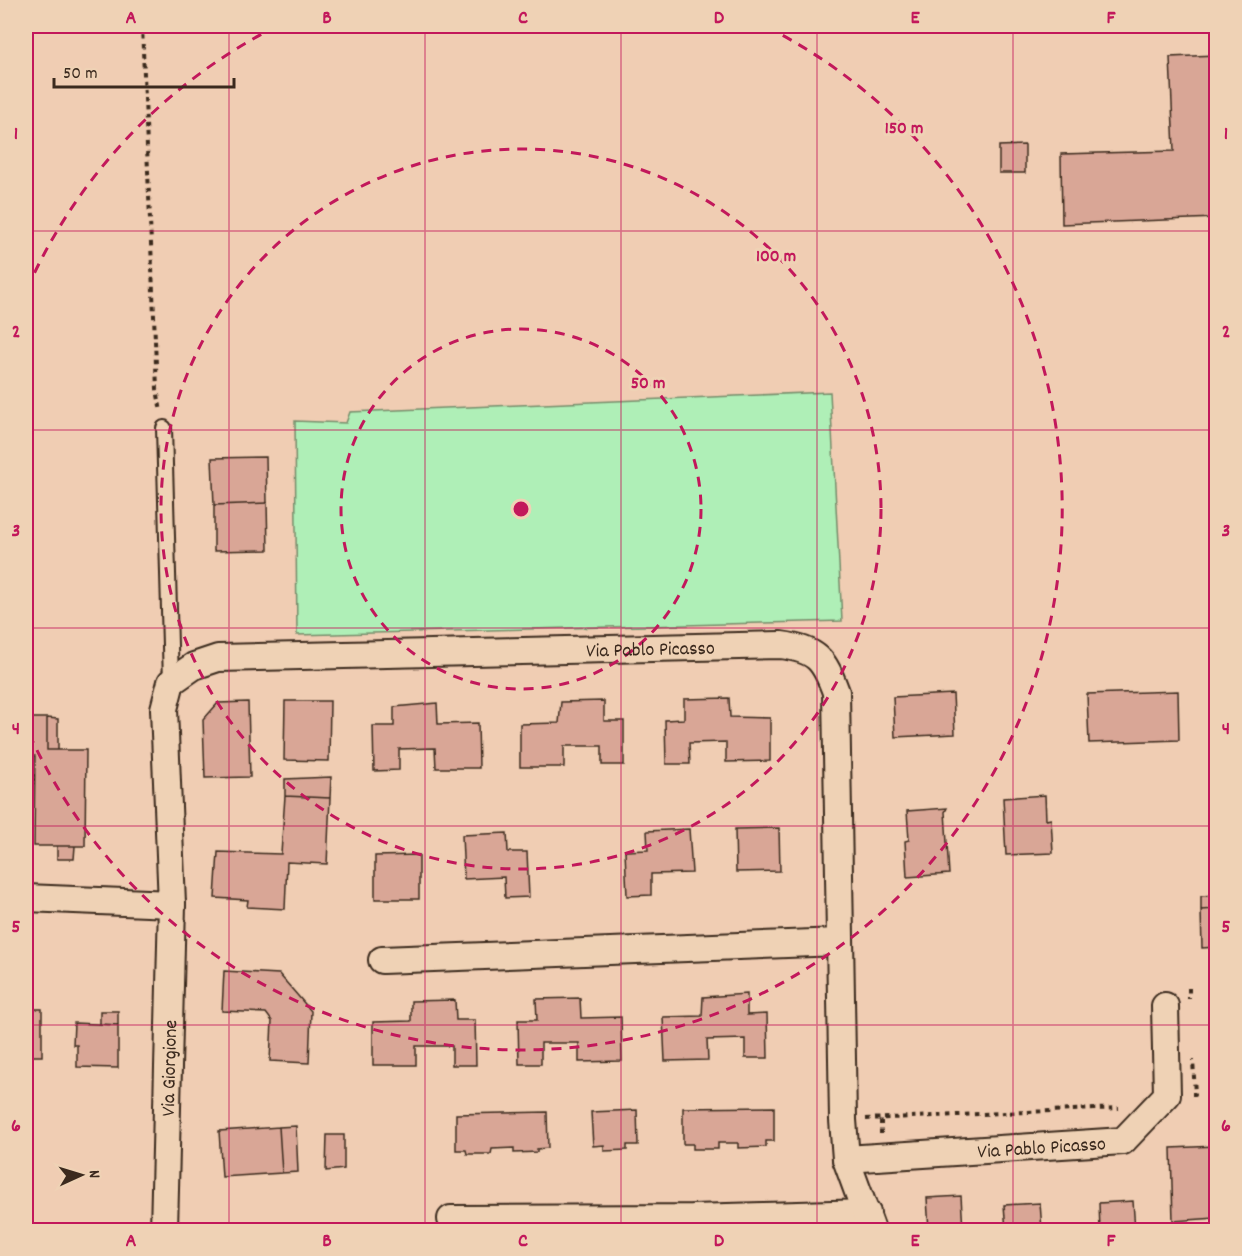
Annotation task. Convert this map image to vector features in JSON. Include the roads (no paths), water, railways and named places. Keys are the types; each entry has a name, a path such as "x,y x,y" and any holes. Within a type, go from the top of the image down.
{"street":[{"name":"Via Pablo Picasso","path":"171,682 194,666 218,658 781,645 800,648 825,664 836,692 839,942 846,1159 869,1222 681,1218 452,1218"},
{"name":"Via Giorgione","path":"164,1230 172,904 164,709 171,682"},
{"path":"26,898 172,904"},
{"path":"382,960 839,942"},
{"name":"Via Pablo Picasso","path":"846,1159 1123,1141 1167,1095 1165,1006"}],"lane":[{"path":"164,428 171,682"}]}
